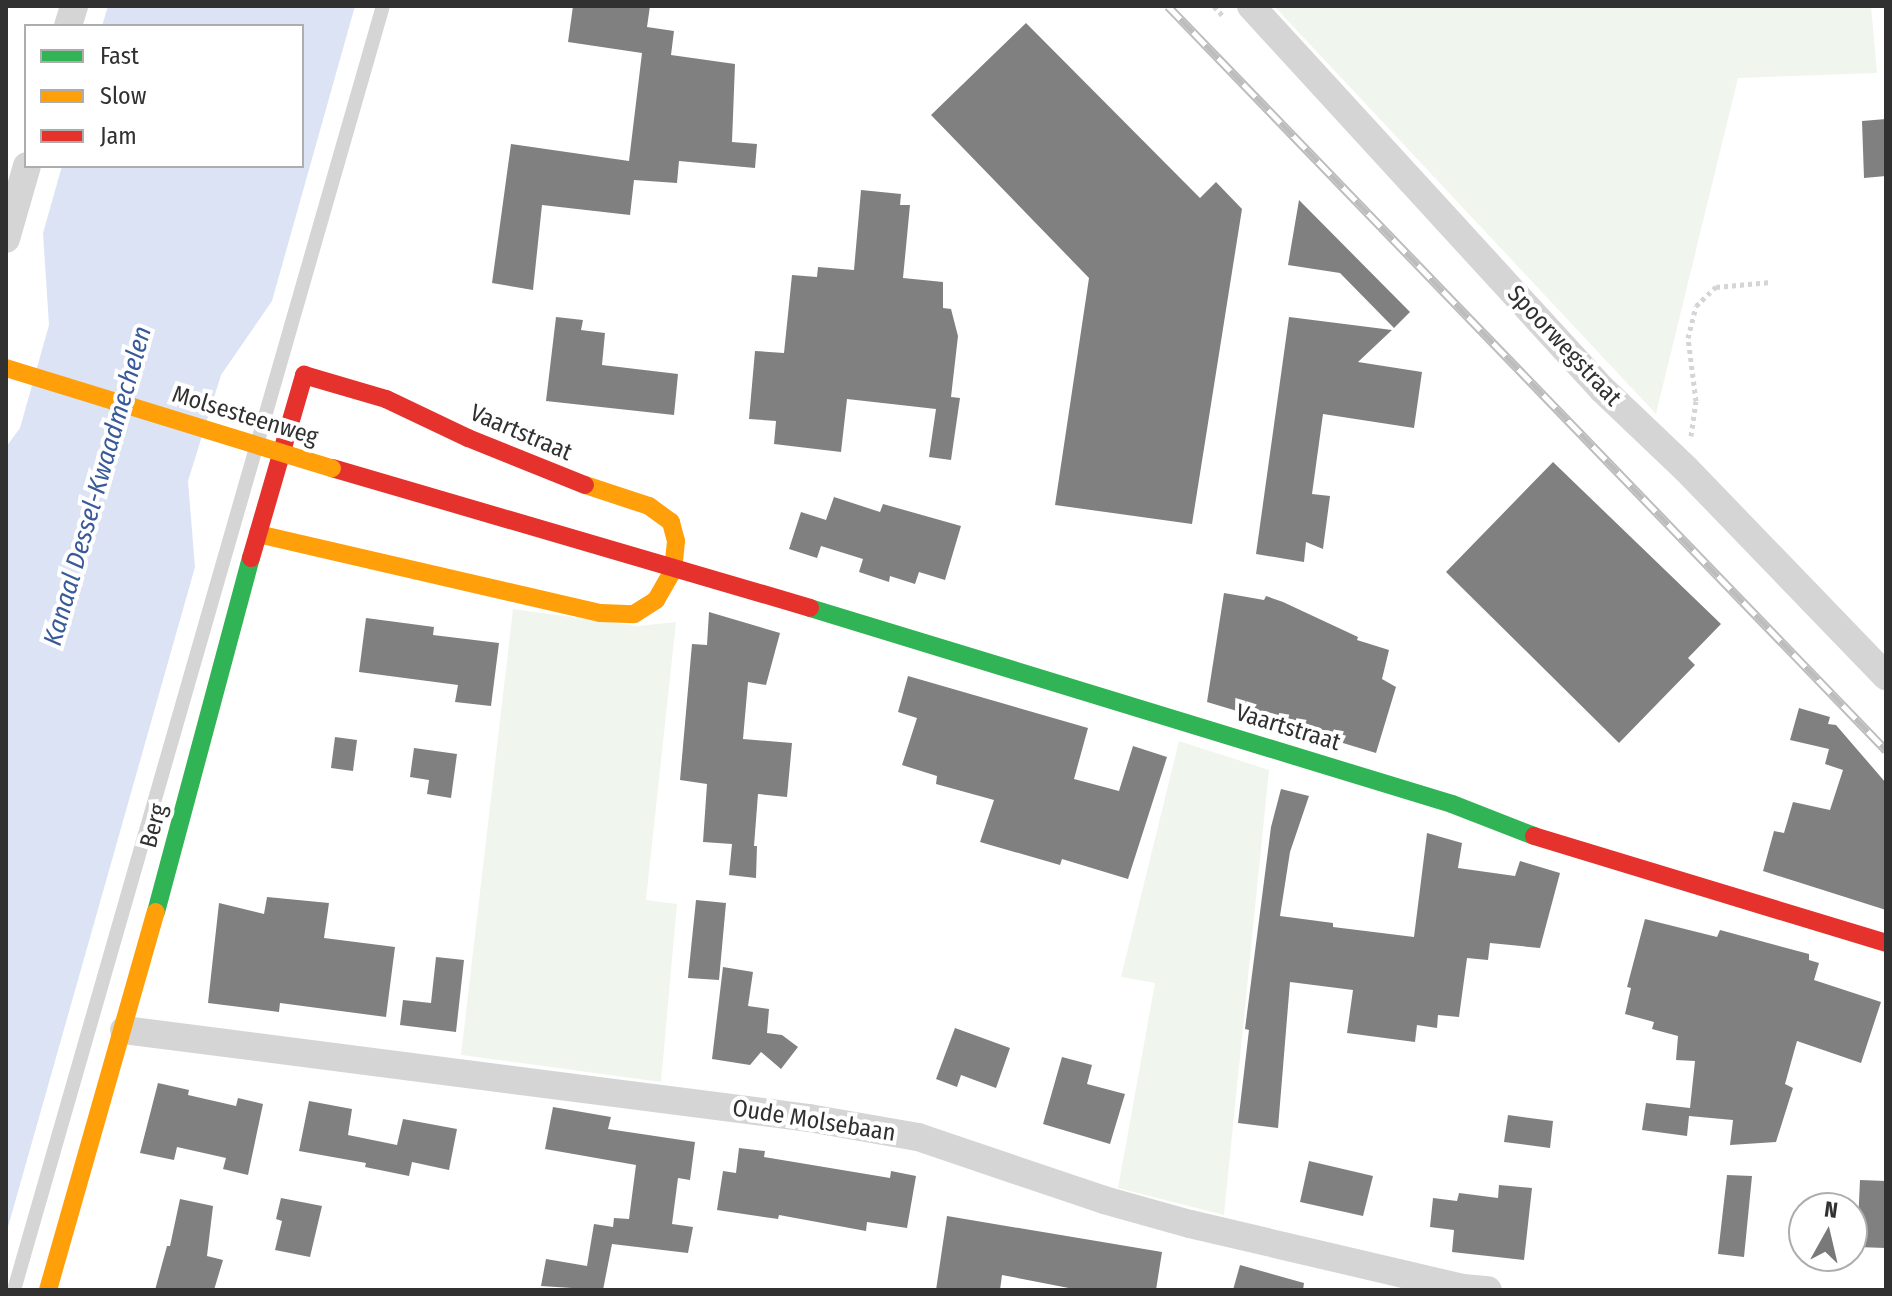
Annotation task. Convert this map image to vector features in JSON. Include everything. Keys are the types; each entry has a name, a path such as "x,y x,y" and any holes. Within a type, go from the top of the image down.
{"main road":[{"name":"Molsesteenweg","path":"6,368 332,468"},
{"name":"Berg","path":"48,1290 124,1030 304,375"},
{"name":"Vaartstraat","path":"304,375 386,399 468,438 584,485 649,506 671,522 676,541 673,570"},
{"name":"Vaartstraat","path":"332,468 930,643 1452,804 1566,848 1886,943"},
{"path":"258,534 600,613 634,614 656,600 673,570"}],"street":[{"name":"Spoorwegstraat","path":"1251,6 1602,389 1686,469 1886,676"},
{"path":"6,239 26,168"},
{"name":"Oude Molsebaan","path":"124,1030 809,1118 918,1137 1104,1200 1190,1224 1463,1288 1488,1290"}],"lane":[{"path":"14,1290 383,6"},
{"path":"279,366 304,375"},
{"path":"232,527 258,534"}],"path":[{"path":"1686,469 1696,401 1688,338 1696,306 1716,287 1771,282"}],"shaded area":[{"path":"1274,6 1871,6 1877,73 1738,78 1656,414"},
{"path":"513,609 637,626 676,622 646,900 677,904 661,1082 461,1055"},
{"path":"1179,741 1269,770 1224,1215 1118,1188 1155,983 1121,977"}],"water":[{"name":"Kanaal Dessel-Kwaadmechelen","path":"108,6 355,6 272,301 221,375 188,481 195,567 6,1234 6,447 20,428 49,325 43,233 61,168 304,168 304,24 103,24"}],"building":[{"path":"573,6 650,6 647,27 674,31 671,55 735,64 732,142 757,144 755,168 679,161 677,183 634,180 630,215 542,205 533,290 492,283 511,144 629,161 642,53 568,42"},
{"path":"1026,23 1200,198 1216,182 1242,209 1192,524 1055,505 1089,278 931,115"},
{"path":"1886,119 1886,176 1864,178 1862,121"},
{"path":"861,190 901,194 900,205 910,205 903,278 943,282 943,308 951,309 958,336 951,397 960,398 951,460 929,457 936,409 847,399 841,452 774,444 776,421 749,419 755,351 784,353 792,275 817,277 818,267 854,270"},
{"path":"1299,200 1410,312 1394,328 1340,273 1288,265"},
{"path":"556,317 583,320 581,330 605,333 602,365 678,374 674,415 546,401"},
{"path":"1289,317 1392,330 1358,362 1422,372 1414,428 1323,414 1312,494 1330,496 1323,549 1306,542 1304,562 1256,554"},
{"path":"1553,462 1721,624 1688,658 1695,665 1619,743 1446,572"},
{"path":"834,497 880,512 883,504 961,526 945,580 919,572 915,584 890,576 889,582 859,572 863,559 821,546 817,558 789,549 801,512 826,520"},
{"path":"1224,593 1264,600 1266,596 1358,637 1357,640 1389,650 1382,679 1396,687 1376,753 1207,702"},
{"path":"709,612 780,633 766,685 748,682 743,739 792,743 787,797 758,794 754,846 757,846 756,878 729,875 732,844 703,842 707,784 680,780 692,644 707,645"},
{"path":"366,618 434,627 433,635 499,643 491,706 455,702 458,685 359,672"},
{"path":"908,676 1088,728 1074,779 1119,791 1133,746 1167,757 1128,879 1062,859 1060,865 980,842 994,800 936,784 937,776 902,765 917,718 898,712"},
{"path":"1799,708 1830,717 1828,724 1836,725 1886,783 1886,910 1763,871 1774,831 1784,833 1793,802 1830,810 1843,770 1825,764 1829,749 1790,740"},
{"path":"335,737 357,740 353,771 331,768"},
{"path":"414,748 457,754 451,798 427,794 429,780 410,777"},
{"path":"1281,789 1309,796 1290,852 1280,916 1333,923 1333,927 1414,937 1427,833 1462,843 1458,868 1515,876 1520,861 1560,873 1540,948 1490,943 1488,960 1467,958 1459,1017 1438,1015 1437,1028 1417,1025 1415,1042 1347,1033 1353,990 1290,982 1278,1128 1238,1123 1249,1030 1245,1029 1271,827"},
{"path":"267,897 329,903 324,938 395,947 386,1017 280,1003 279,1012 208,1003 219,903 264,914"},
{"path":"696,900 726,903 719,980 688,978"},
{"path":"1645,919 1717,937 1720,930 1809,954 1809,960 1819,963 1814,980 1881,1002 1861,1063 1797,1041 1785,1084 1793,1088 1776,1142 1730,1145 1733,1120 1689,1116 1687,1136 1642,1130 1646,1103 1690,1108 1695,1061 1676,1060 1678,1036 1652,1029 1654,1022 1625,1014 1631,988 1627,987"},
{"path":"436,957 464,960 456,1032 400,1025 403,1000 431,1003"},
{"path":"723,967 753,972 748,1006 769,1009 767,1033 782,1035 798,1047 781,1069 761,1052 750,1065 712,1059"},
{"path":"955,1028 1010,1048 996,1088 961,1075 957,1087 936,1079"},
{"path":"1062,1057 1092,1065 1087,1084 1125,1094 1110,1144 1043,1124"},
{"path":"158,1083 189,1090 188,1095 236,1106 238,1098 263,1104 248,1175 223,1169 226,1158 177,1147 174,1160 140,1153"},
{"path":"309,1101 352,1109 348,1135 397,1145 403,1119 457,1129 449,1170 412,1162 409,1176 365,1167 366,1163 299,1151"},
{"path":"553,1107 611,1117 608,1129 695,1142 690,1180 678,1178 672,1224 693,1227 688,1253 612,1244 603,1290 541,1286 546,1259 587,1266 594,1224 613,1227 614,1218 629,1219 636,1165 545,1149"},
{"path":"1508,1115 1553,1121 1550,1148 1504,1142"},
{"path":"739,1148 765,1151 764,1157 890,1178 891,1171 916,1176 907,1228 867,1222 866,1231 779,1215 778,1219 717,1210 723,1171 736,1173"},
{"path":"1309,1161 1373,1176 1363,1216 1300,1202"},
{"path":"1727,1175 1752,1176 1744,1257 1718,1254"},
{"path":"1860,1180 1886,1181 1886,1248 1868,1247 1868,1192 1859,1192"},
{"path":"1499,1185 1532,1188 1524,1260 1452,1252 1454,1230 1430,1227 1433,1198 1457,1201 1459,1193 1498,1198"},
{"path":"281,1198 322,1206 310,1257 275,1250 282,1221 276,1219"},
{"path":"180,1199 213,1206 207,1256 223,1260 214,1290 155,1290 167,1246 170,1246"},
{"path":"947,1216 1162,1252 1156,1290 1079,1290 1002,1275 1000,1290 936,1290"},
{"path":"1240,1265 1304,1283 1303,1290 1233,1290"}],"railway":[{"path":"1168,6 1886,750"}],"traffic: fast":[{"path":"156,912 251,558"},
{"path":"810,608 1452,804 1534,836"}],"traffic: slow":[{"path":"6,368 332,468"},
{"path":"258,534 600,613 634,614 656,600 673,570 676,541 671,522 649,506 585,485"},
{"path":"48,1290 156,912"}],"traffic: jam":[{"path":"251,558 304,375 386,399 468,438 585,485"},
{"path":"332,468 810,608"},
{"path":"1534,836 1886,943"}]}
